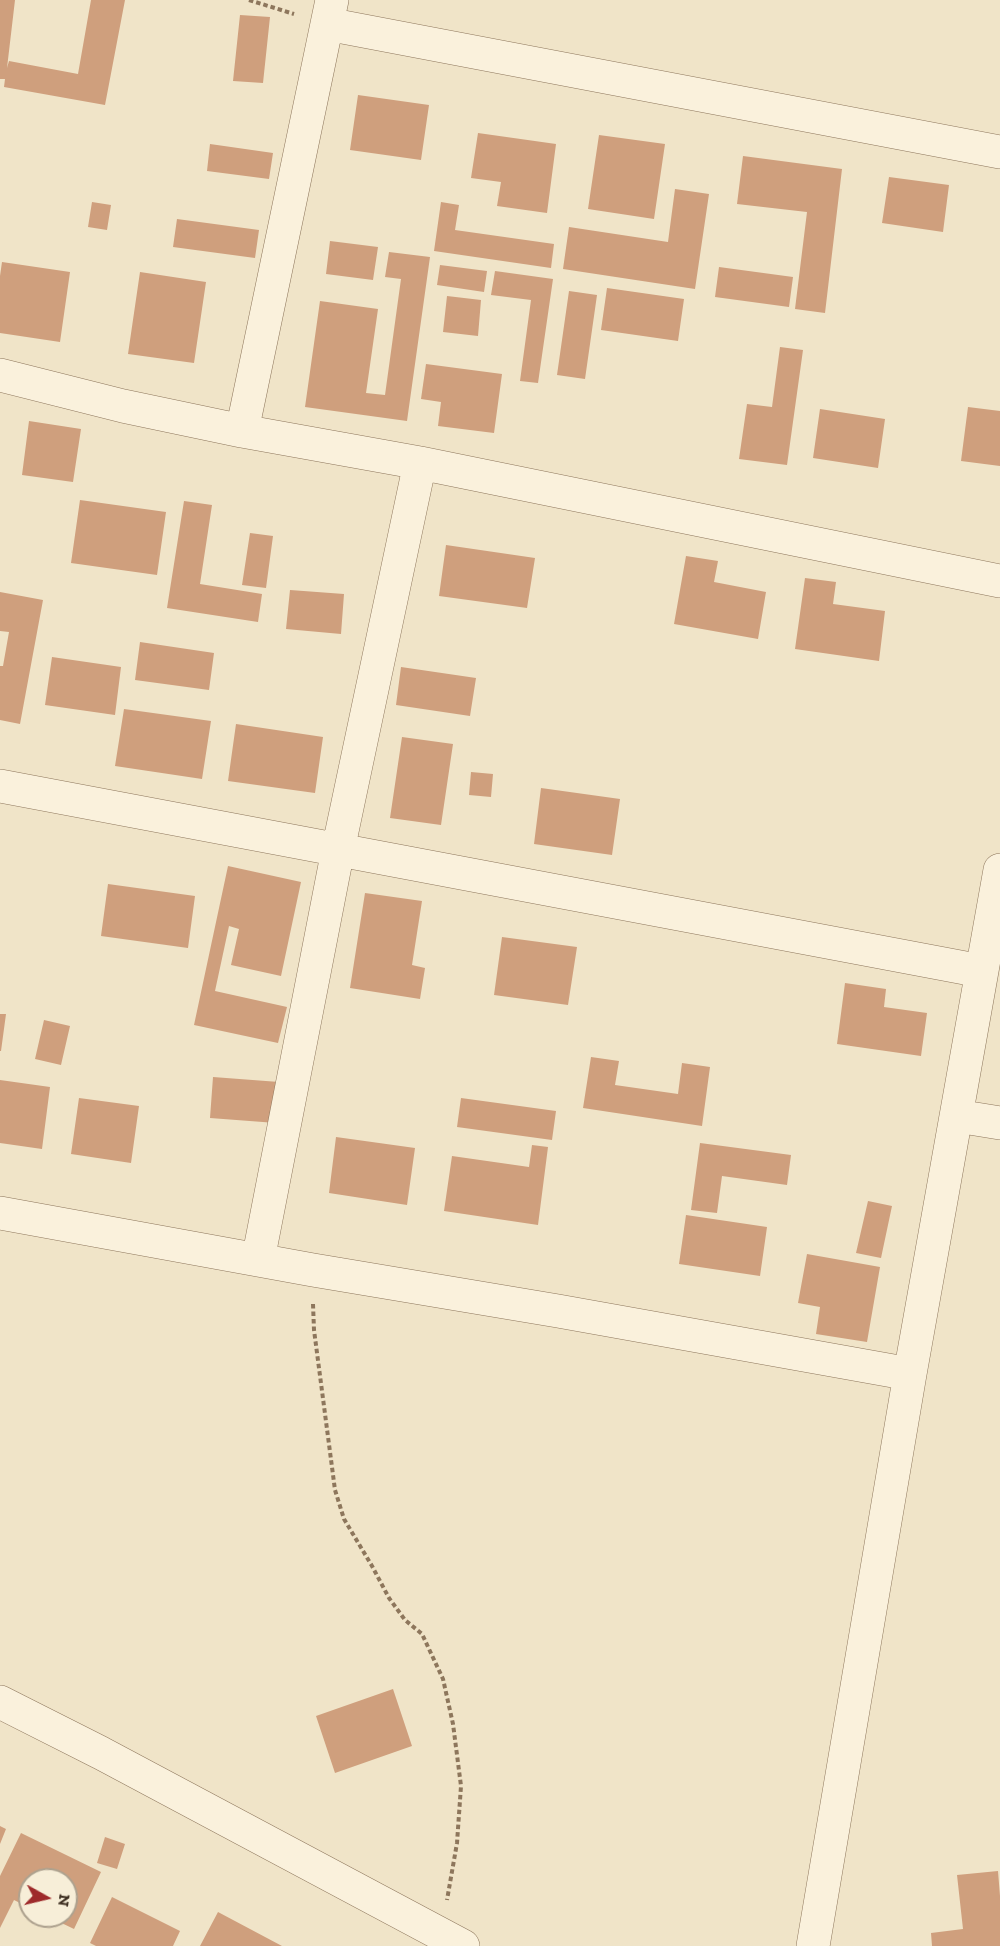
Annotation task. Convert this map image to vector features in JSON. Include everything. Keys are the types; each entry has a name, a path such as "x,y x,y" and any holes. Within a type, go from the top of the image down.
{"street":[{"path":"242,431 329,12 1000,152"},
{"path":"0,375 123,406 242,431 420,463 1000,581"},
{"path":"258,1260 338,850 420,463"},
{"path":"0,786 981,971"},
{"path":"813,1946 910,1374 1000,870"},
{"path":"957,1116 1000,1123"},
{"path":"0,1213 910,1374"},
{"path":"0,1702 101,1753 450,1939"}],"path":[{"path":"249,0 329,12"},
{"path":"313,1270 314,1330 335,1490 344,1520 389,1598 405,1620 422,1634 443,1679 453,1724 461,1786 451,1887 450,1939"}],"building":[{"path":"0,0 15,0 7,68 9,61 78,74 91,0 125,0 105,105 4,87 5,79 0,79"},
{"path":"240,15 270,17 263,83 233,81"},
{"path":"358,95 429,105 421,160 350,150"},
{"path":"478,133 556,144 547,213 497,206 501,182 471,178"},
{"path":"599,135 665,144 654,219 588,209"},
{"path":"210,144 273,153 269,179 207,171"},
{"path":"743,156 842,169 825,313 795,309 807,212 737,204"},
{"path":"889,177 949,185 943,232 882,223"},
{"path":"675,189 709,194 695,289 563,269 569,227 668,242"},
{"path":"92,202 111,205 107,230 88,227"},
{"path":"441,202 459,205 455,230 554,244 551,268 434,251"},
{"path":"177,219 259,230 255,258 173,247"},
{"path":"330,241 378,247 373,280 326,274"},
{"path":"389,252 430,257 407,421 305,407 320,301 378,309 366,393 385,395 401,279 385,277"},
{"path":"2,262 70,272 60,342 0,333"},
{"path":"440,265 487,271 484,292 437,285"},
{"path":"719,267 793,277 789,307 715,297"},
{"path":"495,271 553,279 538,383 520,381 531,300 491,295"},
{"path":"140,272 206,282 194,363 128,354"},
{"path":"607,288 684,299 678,341 601,330"},
{"path":"569,291 597,295 585,379 557,375"},
{"path":"447,296 481,300 478,336 443,332"},
{"path":"780,347 803,350 787,465 739,459 747,404 772,407"},
{"path":"426,364 502,374 494,433 438,426 441,402 421,399"},
{"path":"968,407 1000,411 1000,466 961,461"},
{"path":"820,409 885,419 878,468 813,458"},
{"path":"29,421 81,429 73,482 22,475"},
{"path":"80,500 166,512 157,575 71,563"},
{"path":"184,501 212,505 200,584 262,594 258,622 167,608"},
{"path":"250,533 273,536 266,588 242,585"},
{"path":"446,545 535,558 527,608 439,596"},
{"path":"686,556 718,561 714,582 766,592 758,639 674,624"},
{"path":"805,578 836,582 833,604 885,611 879,661 795,649"},
{"path":"290,590 344,594 341,634 286,629"},
{"path":"0,592 43,600 20,724 0,720 0,666 3,666 9,632 0,631"},
{"path":"140,642 214,653 209,690 135,680"},
{"path":"52,657 121,667 115,715 45,705"},
{"path":"401,667 476,678 470,716 396,705"},
{"path":"124,709 211,721 202,779 115,766"},
{"path":"236,724 323,737 315,793 228,781"},
{"path":"402,737 453,744 441,825 390,818"},
{"path":"471,772 493,774 491,797 469,795"},
{"path":"541,788 620,799 612,855 534,844"},
{"path":"228,866 301,882 281,976 231,965 239,929 229,926 215,991 287,1007 278,1043 194,1025"},
{"path":"108,884 195,896 188,948 101,936"},
{"path":"365,893 422,901 412,965 425,968 420,999 350,988"},
{"path":"502,937 577,947 568,1005 494,995"},
{"path":"845,983 886,989 884,1007 927,1013 921,1056 837,1044"},
{"path":"0,1014 6,1014 1,1051 0,1051"},
{"path":"44,1020 70,1026 61,1065 35,1059"},
{"path":"591,1057 619,1061 615,1085 678,1094 682,1063 710,1067 702,1126 583,1108"},
{"path":"213,1077 279,1082 276,1123 210,1118"},
{"path":"0,1080 50,1087 42,1149 0,1143"},
{"path":"79,1098 139,1106 131,1163 71,1154"},
{"path":"461,1098 556,1111 552,1140 457,1127"},
{"path":"336,1137 415,1148 407,1205 329,1193"},
{"path":"700,1143 791,1155 787,1185 722,1176 717,1213 691,1210"},
{"path":"532,1145 548,1147 538,1225 444,1211 452,1156 529,1167"},
{"path":"868,1201 892,1206 881,1258 856,1253"},
{"path":"686,1215 767,1227 760,1276 679,1264"},
{"path":"807,1254 880,1267 867,1342 816,1334 820,1307 798,1303"},
{"path":"393,1689 412,1746 335,1773 316,1716"},
{"path":"0,1826 6,1829 0,1844"},
{"path":"21,1833 101,1872 78,1921 78,1868 18,1868 18,1902 14,1900 0,1928 0,1876"},
{"path":"105,1837 125,1844 117,1869 97,1863"},
{"path":"998,1871 1000,1946 932,1946 931,1933 963,1929 957,1875"},
{"path":"112,1897 180,1931 173,1946 96,1946 90,1943"},
{"path":"218,1912 282,1946 200,1946"}]}
